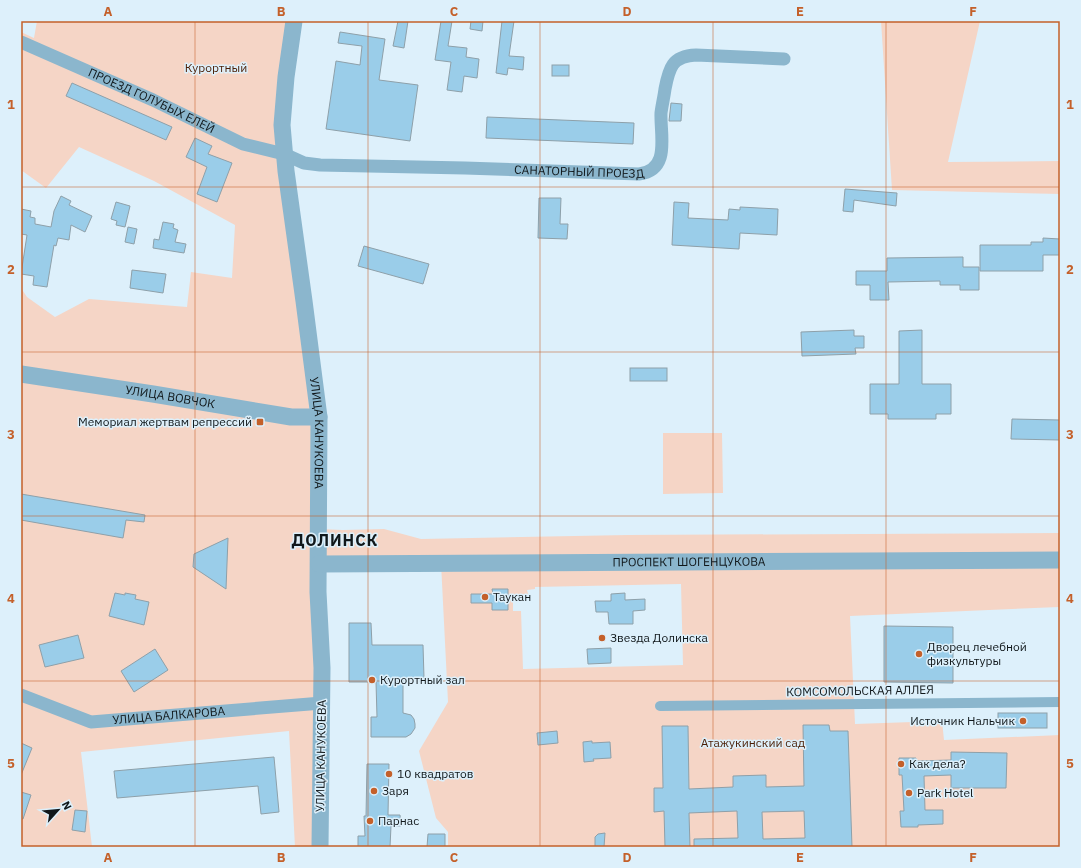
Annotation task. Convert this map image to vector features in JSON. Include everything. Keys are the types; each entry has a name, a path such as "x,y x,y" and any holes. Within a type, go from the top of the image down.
{"street":[{"name":"УЛИЦА КАНУКОЕВА","path":"294,21 282,125 284,154 319,417 318,564 322,703 320,847"},
{"name":"ПРОЕЗД ГОЛУБЫХ ЕЛЕЙ","path":"21,42 153,100 242,144 284,154"},
{"name":"САНАТОРНЫЙ ПРОЕЗД","path":"284,154 304,163 320,165 646,173 655,168 660,160 662,143 661,113 667,79 674,62 687,56 784,59"},
{"name":"УЛИЦА ВОВЧОК","path":"21,374 291,417 319,417"},
{"name":"ПРОСПЕКТ ШОГЕНЦУКОВА","path":"318,564 1060,560"},
{"name":"УЛИЦА БАЛКАРОВА","path":"21,695 90,722 322,703"},
{"name":"КОМСОМОЛЬСКАЯ АЛЛЕЯ","path":"660,706 1060,702"}],"green space":[{"path":"37,21 294,21 286,77 296,244 319,529 384,529 421,539 628,535 1060,533 1060,622 1059,607 850,616 855,724 942,721 944,740 1060,735 1060,847 448,847 448,832 436,818 419,751 448,702 441,563 319,564 320,847 295,847 289,731 81,752 92,847 21,847 21,288 27,297 55,317 89,299 187,307 191,272 232,278 235,225 154,181 79,147 46,188 21,170 21,32 34,38","holes":["681,584 683,665 523,669 521,611 513,611 513,595 528,594 527,590 535,589 535,587"]},
{"path":"881,21 980,21 948,162 1060,161 1060,194 892,190"},
{"path":"663,433 722,433 723,493 663,494"}],"building":[{"path":"398,21 408,21 404,48 393,46"},
{"path":"441,21 452,21 448,46 467,48 466,57 479,59 477,78 464,76 462,92 447,90 451,62 435,60"},
{"path":"471,21 483,21 482,31 470,29"},
{"path":"502,21 514,21 509,56 524,57 523,70 508,68 507,75 496,73"},
{"path":"340,32 385,39 379,80 418,85 410,141 326,129 336,61 360,65 362,46 338,43"},
{"path":"552,65 569,65 569,76 552,76"},
{"path":"72,83 172,127 166,140 66,96"},
{"path":"671,103 682,104 681,121 669,121"},
{"path":"487,117 634,123 633,144 486,138"},
{"path":"195,138 212,146 208,154 232,163 217,202 197,194 207,167 186,157"},
{"path":"845,189 897,193 896,206 854,200 853,212 843,211"},
{"path":"61,196 71,201 69,205 92,216 85,232 71,225 69,240 58,238 56,246 54,245 47,287 33,285 34,276 21,274 27,235 21,234 21,209 31,211 30,217 35,218 35,224 51,227 54,211"},
{"path":"539,198 561,198 560,224 568,224 567,239 538,238"},
{"path":"116,202 130,206 125,227 116,225 117,221 111,219"},
{"path":"674,202 689,203 688,218 728,220 729,209 740,210 740,207 778,209 777,235 740,233 739,249 672,245"},
{"path":"163,222 174,224 173,228 178,230 175,242 186,244 184,253 153,248 154,239 159,240"},
{"path":"128,227 137,229 134,244 125,242"},
{"path":"1043,238 1060,239 1060,255 1043,255 1043,271 980,271 980,245 1031,245 1031,242 1043,242"},
{"path":"364,246 429,264 423,284 358,266"},
{"path":"963,257 963,267 979,267 979,290 960,290 960,285 940,285 940,281 888,282 889,300 870,300 870,285 856,285 856,271 887,271 887,258"},
{"path":"132,270 166,274 163,293 130,288"},
{"path":"854,330 854,336 864,336 864,348 855,348 856,354 802,356 801,332"},
{"path":"922,330 922,384 951,384 951,414 936,414 936,419 888,419 888,414 870,414 870,384 899,384 899,331"},
{"path":"630,368 667,368 667,381 630,381"},
{"path":"1012,419 1060,420 1060,440 1011,439"},
{"path":"21,494 145,515 144,522 126,520 123,538 21,520"},
{"path":"228,538 226,589 193,567 194,554"},
{"path":"492,589 508,589 508,610 492,610 492,603 471,603 471,594 493,594"},
{"path":"115,593 136,595 135,599 149,602 144,625 109,616"},
{"path":"625,593 625,600 645,599 645,610 633,611 633,624 609,624 608,612 596,612 595,601 611,601 611,594"},
{"name":"Курортный зал","path":"349,623 371,623 372,645 423,645 424,678 403,678 403,713 411,715 415,724 415,728 411,734 406,737 371,737 371,717 377,717 376,682 349,682"},
{"name":"Дворец лечебной физкультуры","path":"884,626 953,627 953,683 884,682"},
{"path":"78,635 84,658 45,667 39,645"},
{"path":"611,648 611,663 588,664 587,649"},
{"path":"155,649 168,670 134,692 121,671"},
{"name":"Источник Нальчик","path":"998,713 1047,713 1047,728 998,728"},
{"path":"803,725 829,725 830,731 848,731 852,847 694,847 694,839 738,838 737,811 689,813 690,847 665,847 664,811 654,812 654,788 663,788 662,726 688,726 689,789 733,787 733,776 766,775 766,787 804,786","holes":["804,811 805,838 763,839 762,812"]},
{"path":"557,731 558,743 538,745 537,733"},
{"path":"592,741 592,743 610,742 611,758 593,759 594,761 584,762 583,742"},
{"path":"21,743 32,748 21,775"},
{"path":"951,752 1007,753 1006,788 951,788 951,775 924,776 925,810 943,810 943,824 918,825 918,827 901,827 900,811 904,811 902,775 899,775 899,758 916,758 916,761 951,760"},
{"path":"274,757 279,812 261,814 258,786 117,798 114,771"},
{"path":"367,764 389,764 388,815 400,815 401,826 391,826 390,847 358,847 358,836 365,836 364,816 366,816"},
{"path":"21,792 31,795 23,819 21,819"},
{"path":"75,810 87,811 85,832 72,830"},
{"path":"605,833 604,847 595,847 595,837 598,834"},
{"path":"428,834 445,834 445,847 427,847"}],"place":[{"name":"Мемориал жертвам репрессий","path":"260,422"},
{"name":"Таукан","path":"485,597"},
{"name":"Звезда Долинска","path":"602,638"},
{"name":"Дворец лечебной физкультуры","path":"919,654"},
{"name":"Курортный зал","path":"372,680"},
{"name":"Источник Нальчик","path":"1023,721"},
{"name":"Как дела?","path":"901,764"},
{"name":"10 квадратов","path":"389,774"},
{"name":"Заря","path":"374,791"},
{"name":"Park Hotel","path":"909,793"},
{"name":"Парнас","path":"370,821"}],"district":[{"name":"ДОЛИНСК","path":"335,540"}],"park label":[{"name":"Курортный","path":"216,68"},
{"name":"Атажукинский сад","path":"753,743"}]}
